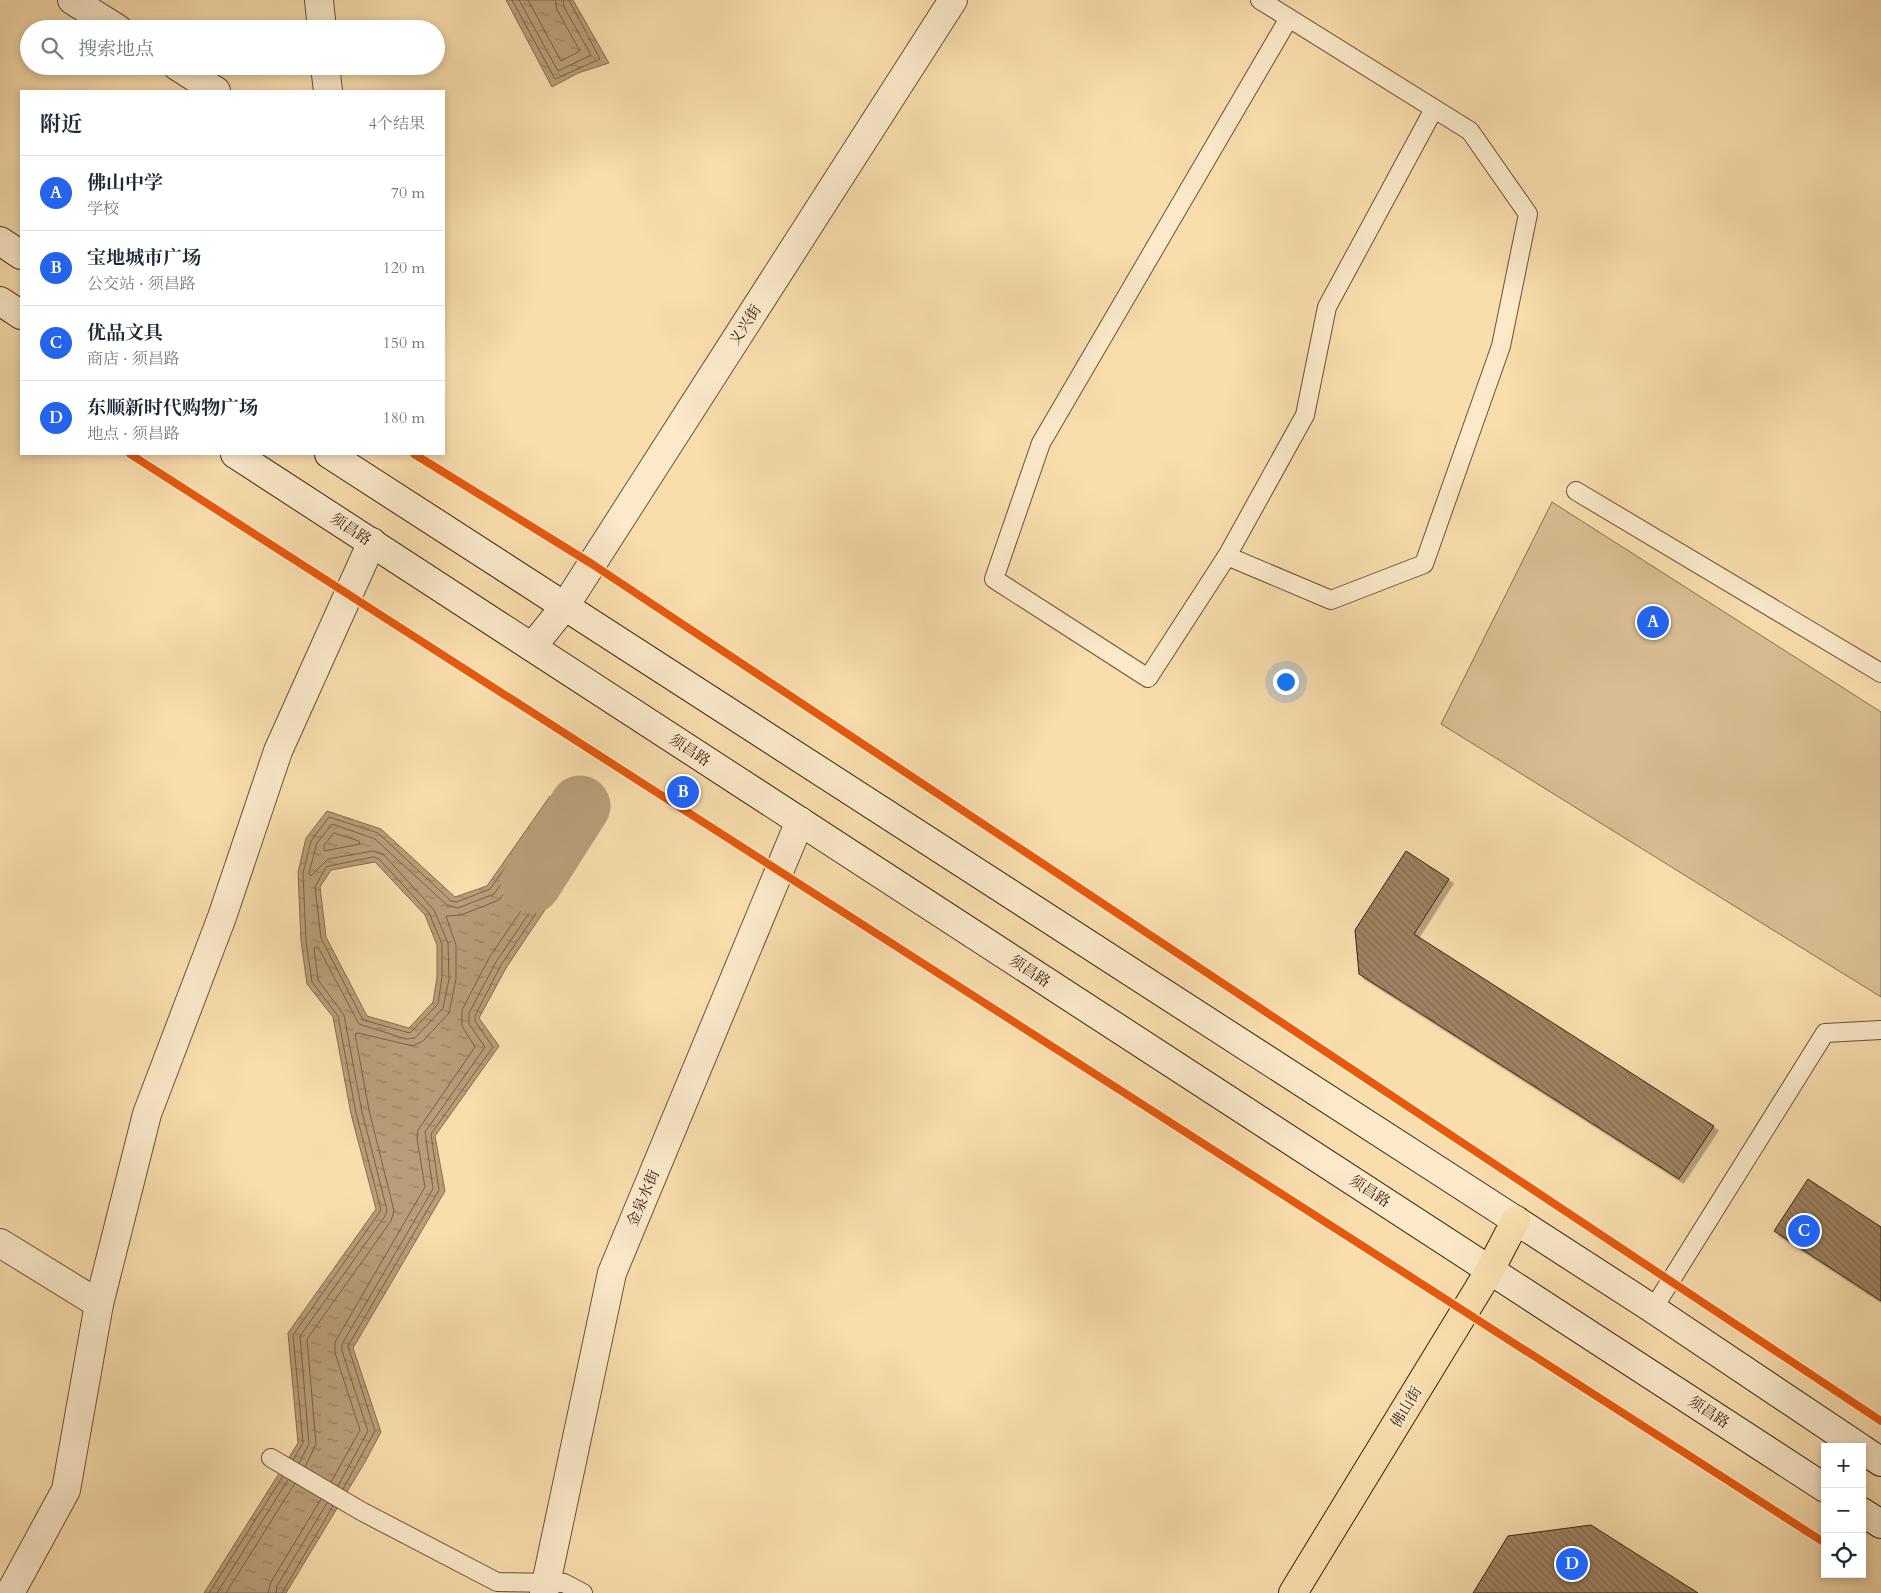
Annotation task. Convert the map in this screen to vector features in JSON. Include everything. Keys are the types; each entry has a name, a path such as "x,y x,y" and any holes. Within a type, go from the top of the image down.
{"main road":[{"path":"72,0 104,20"},
{"path":"319,0 321,20"},
{"name":"义兴街","path":"532,647 565,606 952,0"},
{"path":"191,75 214,90"},
{"path":"326,75 328,90"},
{"path":"0,241 20,254"},
{"path":"0,301 20,314"},
{"name":"须昌路","path":"237,455 1821,1485"},
{"path":"331,455 1516,1220 1853,1443"},
{"path":"10,1593 66,1490 99,1304 147,1114 222,917 278,751 372,542"},
{"name":"金泉水街","path":"545,1588 612,1273 800,821"},
{"name":"佛山街","path":"1293,1593 1490,1270 1516,1220"},
{"path":"0,1243 99,1304"},
{"path":"1866,1452 1881,1462"},
{"path":"1866,1515 1881,1524"}],"lane":[{"path":"1226,556 1331,600 1424,564 1502,346 1528,214 1470,131 1260,0"},
{"path":"1289,18 1041,443 994,579 1148,678 1226,556 1305,416 1327,307 1434,109"},
{"path":"1576,491 1881,673"},
{"path":"1653,1309 1825,1033 1881,1030"},
{"path":"270,1458 361,1511 497,1582 545,1588 564,1583 582,1593"}],"shaded area":[{"path":"1552,502 1881,712 1881,997 1441,724"}],"water":[{"path":"506,0 573,0 609,63 578,73 552,87"},
{"path":"550,796 601,826 506,968 479,1018 499,1046 435,1136 445,1191 353,1348 381,1432 286,1593 204,1593 298,1443 288,1333 376,1209 351,1114 333,1017 307,984 301,941 298,872 306,838 327,811 381,829 455,897 487,886","holes":["375,862 425,915 437,945 437,977 433,1002 409,1028 367,1016 326,937 320,887 331,870"]}],"building":[{"path":"1406,851 1449,879 1414,934 1714,1126 1679,1179 1359,974 1355,930"},
{"path":"1808,1179 1881,1227 1881,1301 1774,1231"},
{"path":"1591,1525 1698,1593 1473,1593 1508,1536"}],"waterway":[{"path":"531,883 580,806"}],"cycle path":[{"path":"132,455 1821,1540"},
{"path":"416,455 592,564 1881,1421"}],"place":[{"name":"佛山中学","path":"1653,622"},
{"name":"宝地城市广场","path":"683,792"},
{"name":"优品文具","path":"1804,1231"},
{"name":"东顺新时代购物广场","path":"1572,1564"}]}
